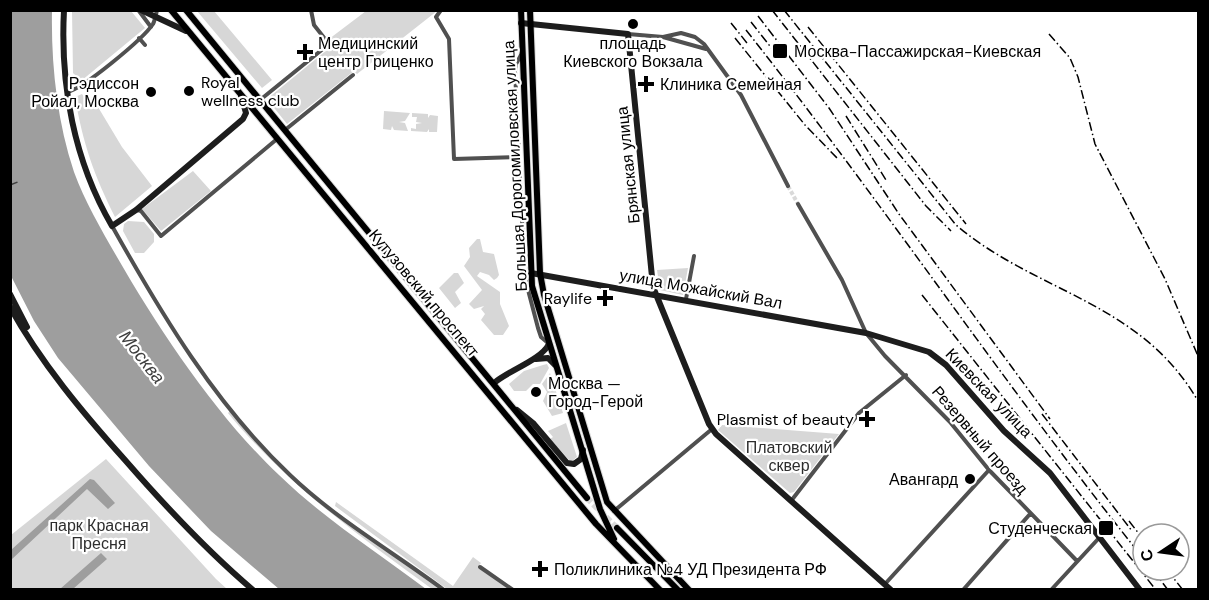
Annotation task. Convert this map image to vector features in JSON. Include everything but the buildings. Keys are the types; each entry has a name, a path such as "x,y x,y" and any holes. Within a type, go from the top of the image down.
{"main road":[{"name":"Кутузовский проспект","path":"171,10 528,439 569,492 660,590"},
{"name":"Большая Дорогомиловская улица","path":"521,10 531,273 534,293 607,526 625,554"},
{"name":"Большая Дорогомиловская улица","path":"530,10 540,273 544,295 607,502 613,512"},
{"name":"Кутузовский проспект","path":"189,13 587,498"},
{"path":"613,512 688,590"},
{"path":"616,528 678,590"}],"street":[{"path":"64,10 67,92 85,171 112,226 168,325 254,437 290,475 330,508 444,590"},
{"path":"140,10 155,18 174,23 189,33"},
{"path":"140,10 151,27"},
{"path":"67,92 82,86 139,38 151,27 157,10"},
{"path":"260,100 329,44 314,25 311,10"},
{"path":"441,10 436,17 450,42 454,159 519,157"},
{"path":"521,24 663,37 699,44 709,51"},
{"name":"Брянская улица","path":"628,33 655,294 712,429"},
{"path":"663,37 681,33 697,38 709,51 745,103 788,186"},
{"path":"678,41 682,38 681,33"},
{"path":"139,38 146,45"},
{"path":"494,382 507,372 532,360 545,351 549,344 541,337 537,328 522,267 515,71 521,54 525,50 530,54"},
{"path":"285,130 353,75"},
{"path":"112,226 136,210 243,119 245,109 240,93"},
{"path":"136,210 141,211 161,236 278,138"},
{"path":"798,204 848,292 866,333"},
{"path":"686,299 694,255"},
{"name":"улица Можайский Вал","path":"531,273 866,333"},
{"path":"10,294 13,310 71,397 142,480 197,539 254,590"},
{"name":"Резервный проезд","path":"866,333 885,356 950,422 988,470 1077,561"},
{"name":"Киевская улица","path":"866,333 914,346 942,362 1004,431 1050,473 1140,590"},
{"path":"532,360 548,358 557,367"},
{"path":"791,501 859,414 906,375"},
{"path":"515,409 533,423 567,463 574,464 581,459 582,447"},
{"path":"613,512 712,429 891,590"},
{"path":"885,584 988,470"},
{"path":"963,590 1030,514"},
{"path":"1051,590 1098,537"},
{"path":"480,567 513,590"}],"green space":[{"path":"72,11 131,11 145,28 81,81 73,73"},
{"path":"197,11 214,11 272,80 262,88"},
{"path":"366,11 437,11 357,74 354,71 287,124 267,99 333,45 329,39"},
{"path":"82,94 87,101 92,97 122,147 152,186 115,217 95,173 86,145 75,97"},
{"path":"384,111 410,113 405,121 399,122 405,123 408,131 394,130 392,126 391,130 383,129"},
{"path":"412,113 428,114 428,118 430,115 438,116 437,132 429,132 429,129 427,132 411,131 411,128 416,129 416,124 422,123 416,122 417,117 412,117"},
{"path":"193,171 211,191 161,231 142,209"},
{"path":"128,221 144,222 154,234 154,242 144,253 135,253 123,231 124,224"},
{"path":"477,239 480,239 483,252 494,254 499,275 497,278 494,280 489,275 480,272 477,276 500,292 500,304 509,326 503,335 494,335 481,320 485,314 481,309 484,306 474,309 469,304 482,290 464,266 470,257 469,248"},
{"path":"688,268 683,295 660,290 657,270"},
{"path":"454,273 458,273 464,283 455,292 461,303 455,308 439,288"},
{"path":"547,364 549,368 540,384 533,384 526,391 514,391 509,384 524,371"},
{"path":"550,373 563,413 552,416 543,401 547,392 542,384"},
{"path":"230,411 288,476 250,439 228,413"},
{"path":"566,423 577,457 571,462 550,439 553,437 548,431"},
{"name":"Платовский сквер","path":"722,425 839,434 794,492 790,493 718,430"},
{"name":"парк Красная Пресня","path":"106,459 227,589 11,590 11,535"},
{"path":"290,478 441,589 432,589 404,569"},
{"path":"336,502 453,586 473,557 481,563 478,567 510,589 447,589 335,506"}],"water":[{"name":"Москва","path":"10,11 52,11 56,92 63,133 74,172 88,205 117,257 151,314 191,372 256,452 296,491 426,589 279,589 211,531 149,466 58,358 34,321 11,276"},
{"path":"90,479 94,480 115,503 108,509 87,489 11,560 11,550"},
{"path":"101,553 107,559 73,589 60,589"}],"ferry route":[{"path":"10,185 23,180"}],"tunnel":[{"path":"788,186 798,204"},
{"path":"587,498 617,528"}],"railway":[{"path":"772,10 926,206 951,231"},
{"path":"784,10 956,225 987,248 1019,267 1117,319 1147,341 1174,368 1198,401"},
{"path":"758,16 829,108 899,214 1050,419"},
{"path":"751,22 773,50"},
{"path":"731,23 747,43"},
{"path":"808,27 966,224"},
{"path":"746,30 1131,543"},
{"path":"1049,34 1070,58 1078,77 1095,144 1165,279 1198,356"},
{"path":"735,38 805,125 838,159"},
{"path":"846,116 886,180"},
{"path":"922,295 1156,590"},
{"path":"1042,414 1131,530"},
{"path":"1162,582 1168,590"},
{"path":"1177,582 1183,590"}],"place":[{"name":"площадь Киевского Вокзала","path":"633,24"},
{"name":"Москва-Пассажирская-Киевская","path":"780,51"},
{"name":"Медицинский центр Гриценко","path":"305,52"},
{"name":"Клиника Семейная","path":"646,84"},
{"name":"Royal wellness club","path":"189,91"},
{"name":"Рэдиссон Ройал, Москва","path":"151,92"},
{"name":"Raylife","path":"605,298"},
{"name":"Москва — Город-Герой","path":"536,392"},
{"name":"Plasmist of beauty","path":"867,419"},
{"name":"Авангард","path":"970,479"},
{"name":"Студенческая","path":"1106,528"},
{"name":"Поликлиника №4 УД Президента РФ","path":"540,569"}]}
